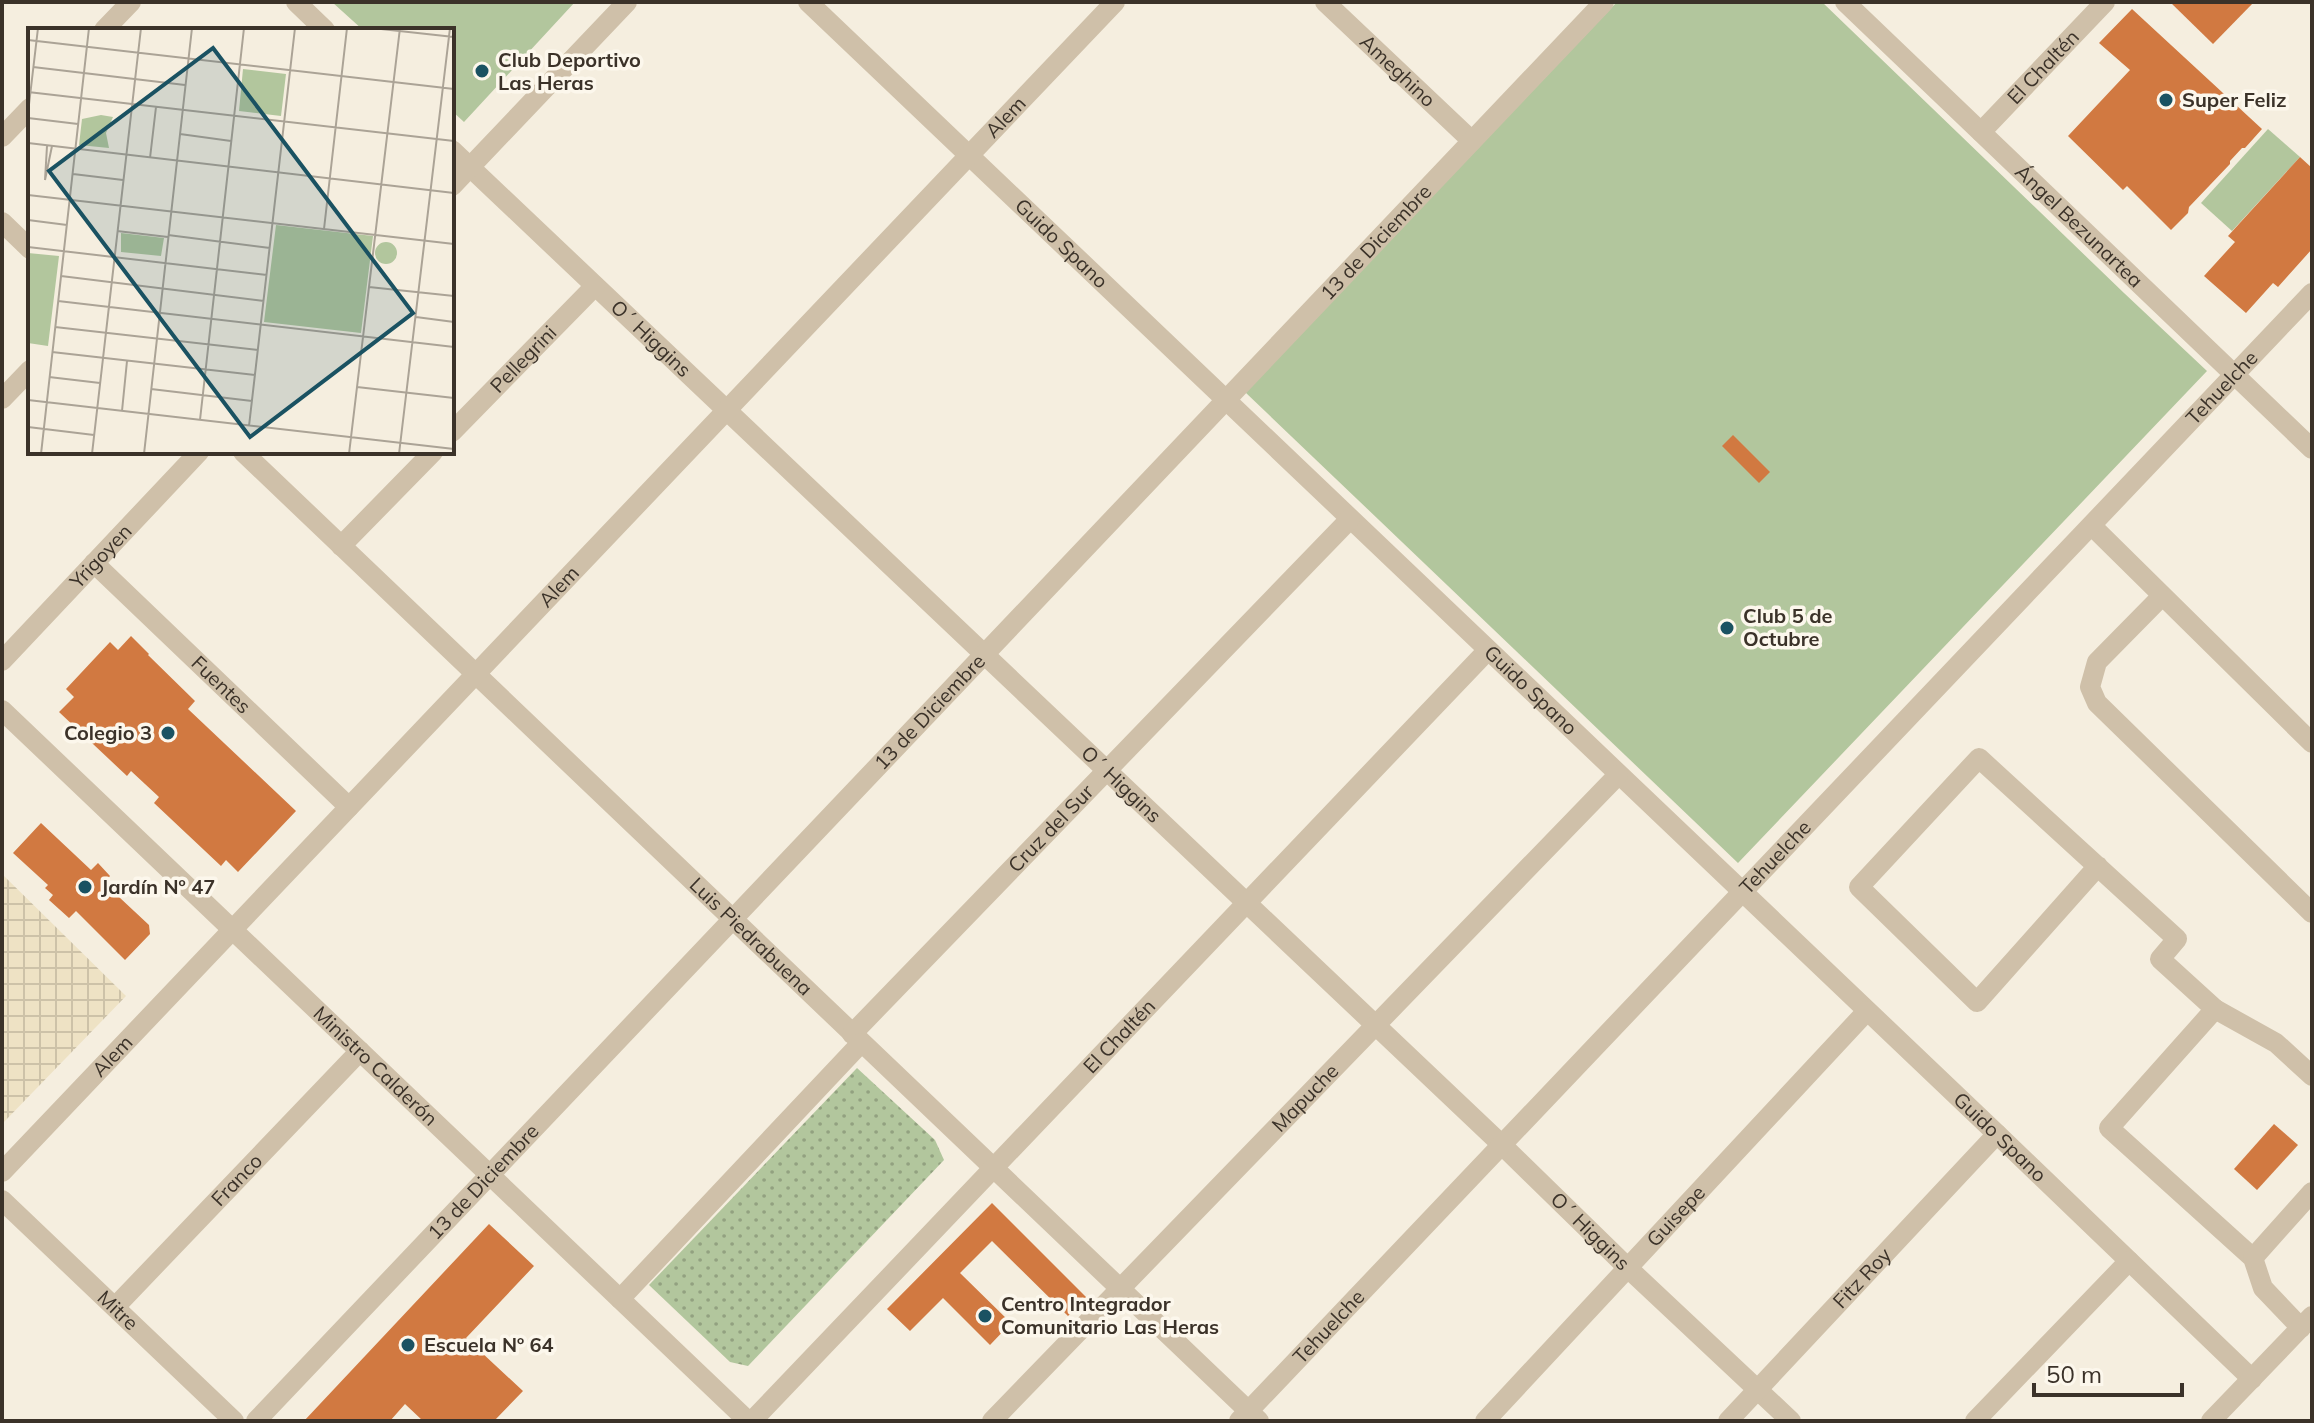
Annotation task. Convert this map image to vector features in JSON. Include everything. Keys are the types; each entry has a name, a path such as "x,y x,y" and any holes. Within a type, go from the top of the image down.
{"street":[{"path":"106,28 131,2"},
{"path":"296,2 323,28"},
{"path":"454,184 627,2"},
{"name":"Guido Spano","path":"808,2 2252,1379"},
{"name":"Alem","path":"2,1172 1115,2"},
{"name":"Ameghino","path":"1325,2 1472,141"},
{"name":"13 de Diciembre","path":"256,1421 1604,2"},
{"name":"Ángel Bezunartea","path":"1845,2 2312,449"},
{"name":"El Chaltén","path":"1981,132 2105,2"},
{"path":"2,137 28,110"},
{"name":"O´ Higgins","path":"454,152 1791,1421"},
{"path":"2,222 28,247"},
{"name":"Pellegrini","path":"454,430 595,286"},
{"name":"Tehuelche","path":"1249,1418 1501,1144 1743,894 2312,293"},
{"path":"2,399 28,372"},
{"name":"Yrigoyen","path":"2,661 197,454"},
{"name":"Luis Piedrabuena","path":"245,454 1121,1288 1249,1418"},
{"path":"341,546 431,454"},
{"name":"Cruz del Sur","path":"620,1299 857,1038 1107,770 1350,519"},
{"path":"2092,526 2312,743"},
{"name":"Fuentes","path":"94,563 349,807"},
{"path":"2162,596 2097,662 2090,687 2097,703 2312,913"},
{"name":"El Chaltén","path":"750,1421 1488,650"},
{"name":"Ministro Calderón","path":"2,710 750,1421"},
{"path":"2098,866 1977,1002 1859,887 1979,758 2098,866 2177,939 2160,959 2215,1009 2276,1043 2312,1076"},
{"name":"Mapuche","path":"992,1421 1618,775"},
{"path":"2211,1421 2306,1322 2263,1288 2253,1258 2109,1128 2215,1009"},
{"name":"Guisepe","path":"1485,1421 1867,1011"},
{"name":"Franco","path":"115,1307 360,1051"},
{"name":"Fitz Roy","path":"1728,1421 1997,1134"},
{"path":"2253,1258 2312,1192"},
{"name":"Mitre","path":"2,1200 234,1421"},
{"path":"1975,1421 2129,1261"}],"green space":[{"name":"Club Deportivo Las Heras","path":"332,2 575,2 464,122 454,113 454,28 361,28"},
{"name":"Club 5 de Octubre","path":"1617,2 1822,2 2207,371 1738,863 1245,392"},
{"path":"2268,129 2300,157 2232,231 2201,203"},
{"path":"857,1068 935,1140 944,1160 748,1366 730,1362 649,1285"}],"shaded area":[{"path":"2,874 126,996 2,1124"}],"building":[{"path":"2170,2 2254,2 2213,44"},
{"name":"Super Feliz","path":"2132,9 2262,129 2171,230 2127,186 2123,190 2068,136 2130,70 2099,43"},
{"path":"2300,157 2312,168 2312,249 2278,287 2273,283 2246,313 2204,276 2235,242 2228,236"},
{"path":"1733,435 1770,472 1759,483 1722,446"},
{"path":"131,636 195,701 188,709 296,811 238,872 226,860 221,866 154,803 159,797 131,771 127,776 59,712 74,697 66,689 110,642 118,650"},
{"path":"41,823 91,870 98,863 110,876 104,883 149,925 150,934 125,960 76,911 69,918 49,900 53,895 45,888 48,885 13,853"},
{"path":"2274,1124 2298,1145 2257,1190 2234,1169"},
{"path":"992,1203 1086,1297 1068,1316 992,1241 960,1273 1011,1323 990,1345 943,1298 910,1331 887,1309"},
{"path":"489,1224 534,1266 466,1338 523,1391 494,1421 423,1421 405,1404 390,1421 304,1421"}],"place":[{"name":"Club Deportivo Las Heras","path":"482,71"},
{"name":"Super Feliz","path":"2166,100"},
{"name":"Club 5 de Octubre","path":"1727,628"},
{"name":"Colegio 3","path":"168,733"},
{"name":"Jardín Nº 47","path":"85,887"},
{"name":"Centro Integrador Comunitario Las Heras","path":"985,1316"},
{"name":"Escuela Nº 64","path":"408,1345"}]}
